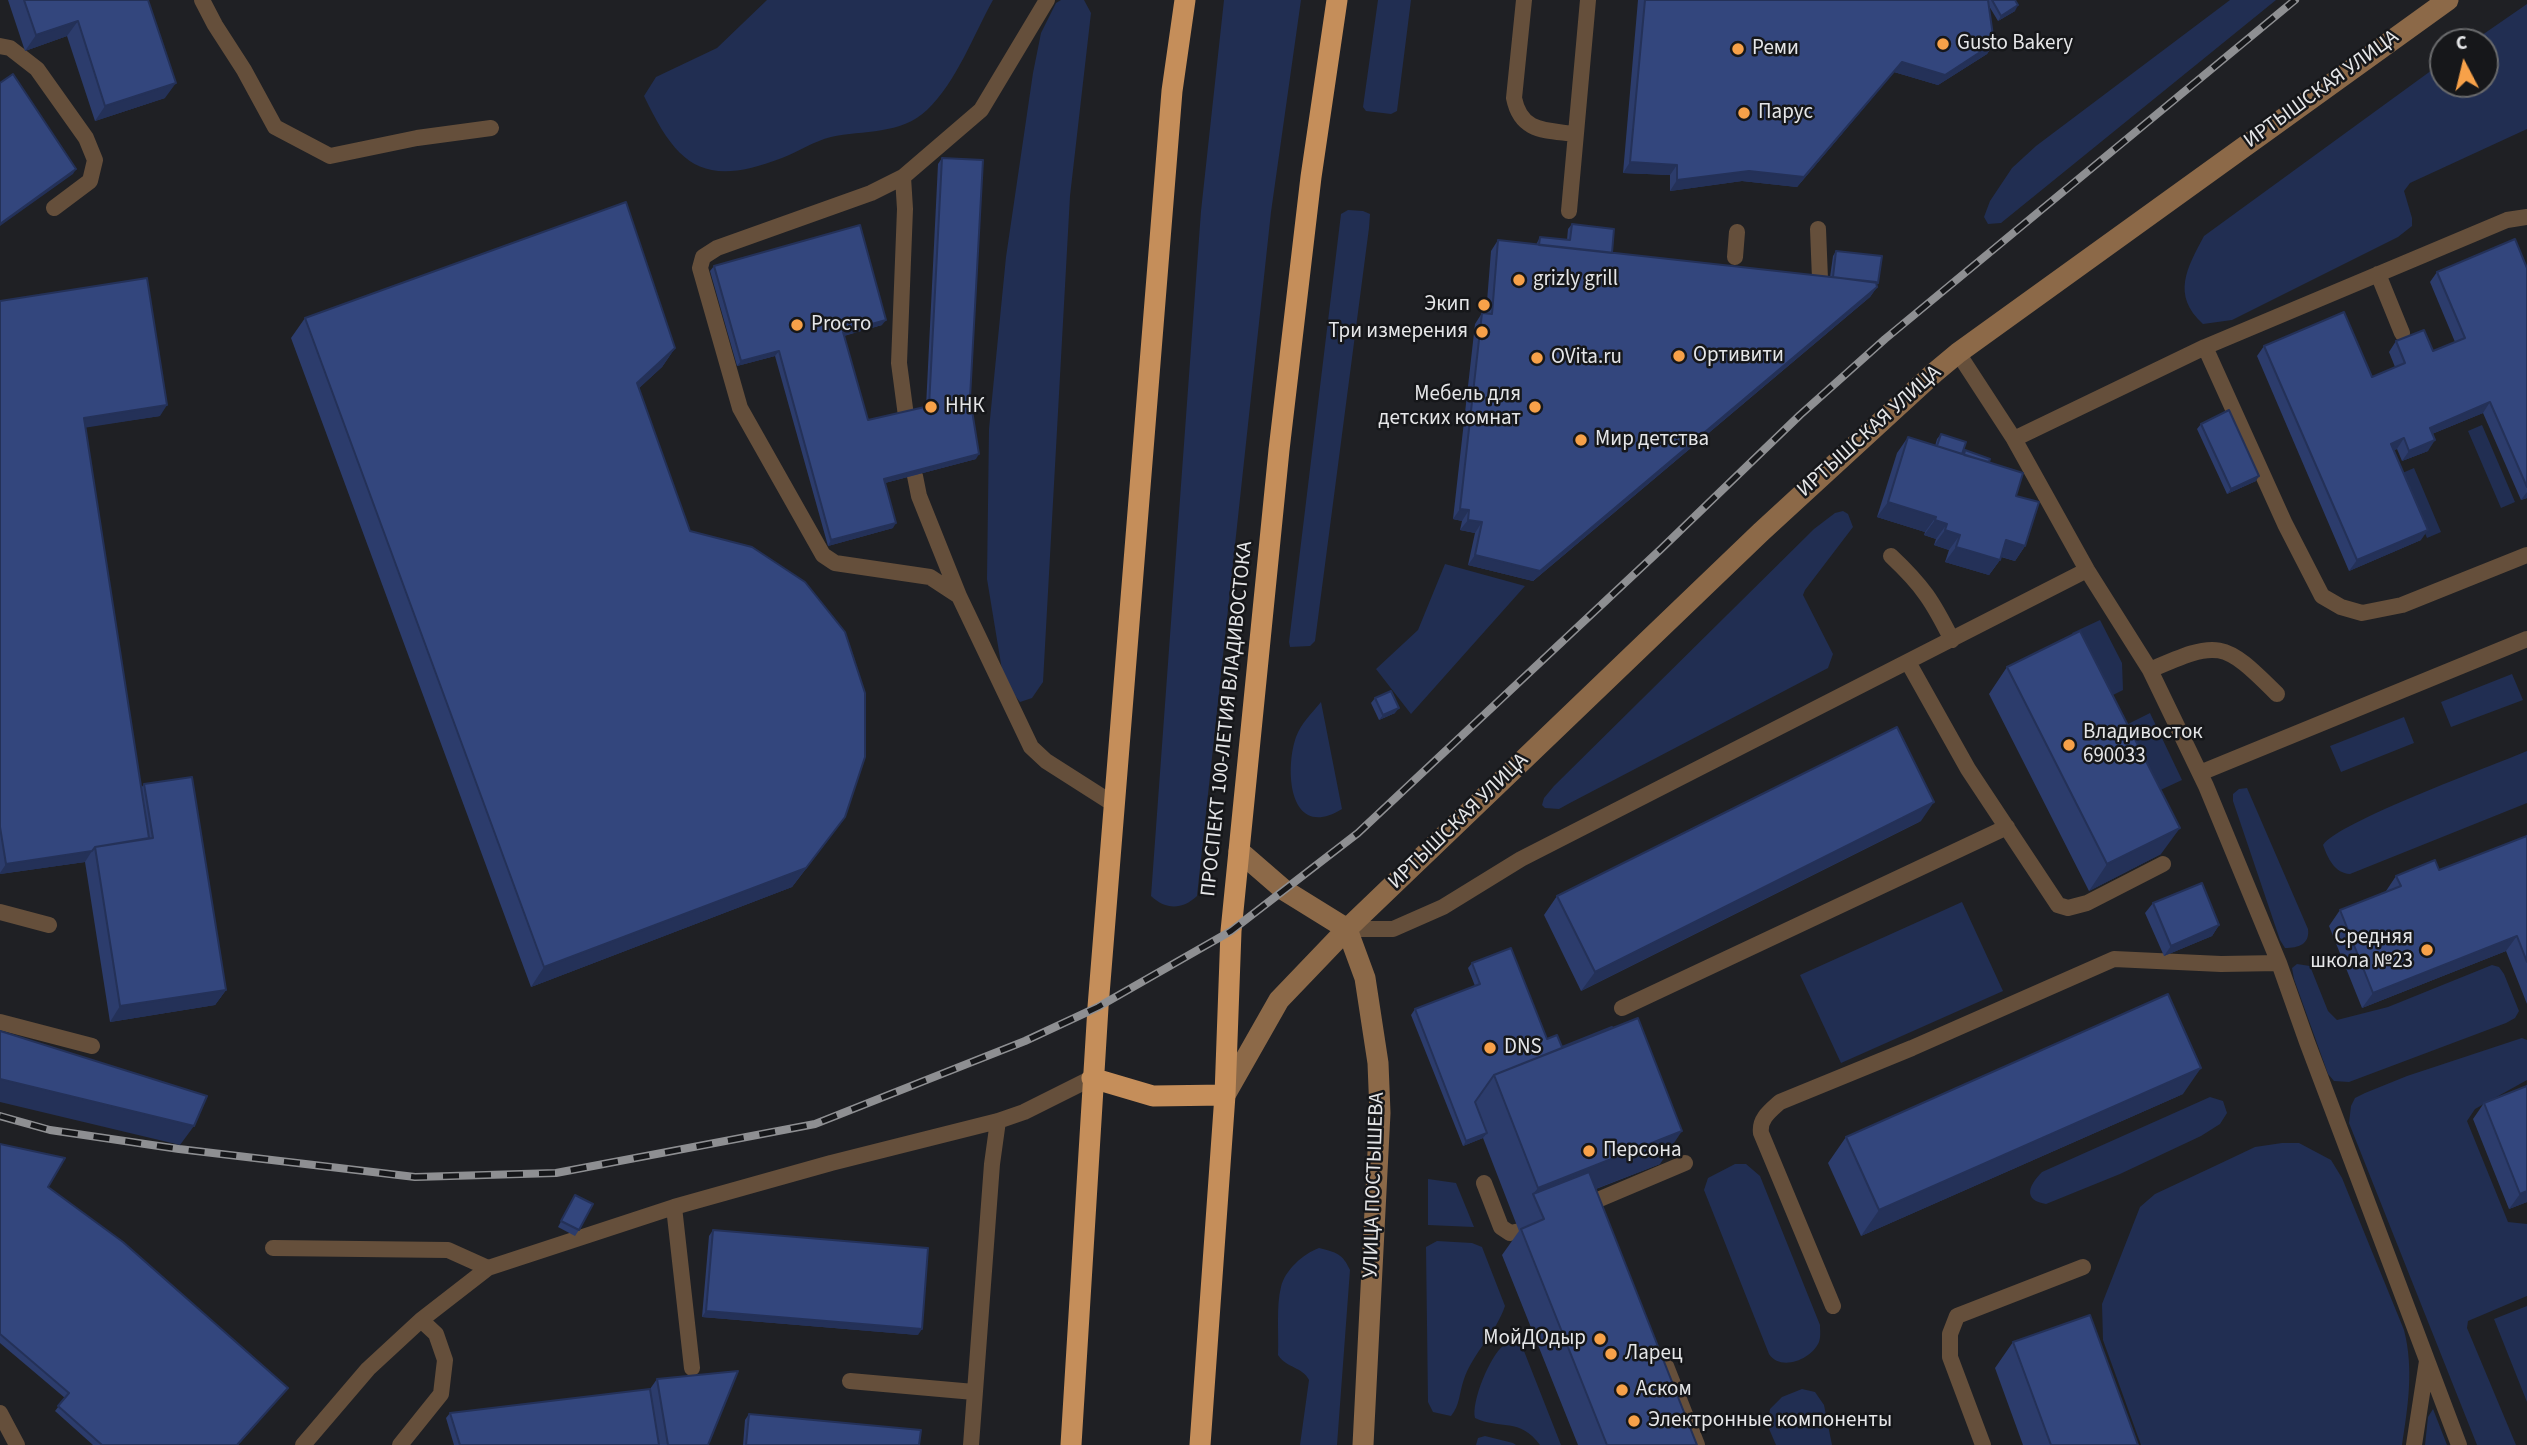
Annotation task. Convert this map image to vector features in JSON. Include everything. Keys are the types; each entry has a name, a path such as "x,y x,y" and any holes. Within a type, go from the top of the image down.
{"highway":[{"path":"1071,1445 1093,1078 1172,91 1185,0"},
{"name":"ПРОСПЕКТ 100-ЛЕТИЯ ВЛАДИВОСТОКА","path":"1200,1445 1225,1095 1231,931 1300,272 1337,0"},
{"path":"1093,1078 1153,1097 1225,1095"}],"main road":[{"name":"ИРТЫШСКАЯ УЛИЦА","path":"1225,1095 1279,1000 1347,929 1761,532 1958,353 2448,0"},
{"path":"1239,851 1284,890 1347,929"},
{"name":"УЛИЦА ПОСТЫШЕВА","path":"1347,929 1365,978 1378,1063 1380,1113 1363,1445"}],"lane":[{"path":"202,0 275,127 330,156 417,138 491,128"},
{"path":"959,596 930,577 835,563 823,555 740,408 700,268 703,257 717,248 871,193 903,177 981,110 1046,0"},
{"path":"1524,0 1514,98 1516,109 1524,122 1539,130 1575,134"},
{"path":"1569,211 1588,0"},
{"path":"0,46 10,48 37,69 86,138 95,160 90,181 54,208"},
{"path":"903,177 905,209 899,363 906,416"},
{"path":"2014,439 2205,347 2507,220 2527,217"},
{"path":"1818,229 1820,279"},
{"path":"1734,257 1737,232"},
{"path":"2378,274 2402,333"},
{"path":"2205,347 2285,524 2322,596 2341,607 2362,613 2402,605 2527,555"},
{"path":"1958,353 2014,439 2087,570 2150,670 2200,773 2279,963 2459,1445"},
{"path":"915,477 919,496 959,596 1031,747 1046,761 1115,805"},
{"path":"1891,556 1916,579 1927,594 1952,640"},
{"path":"1347,929 1393,929 1443,906 1521,859 2087,570"},
{"path":"2200,773 2527,639"},
{"path":"2150,670 2202,649 2215,649 2245,662 2277,694"},
{"path":"1908,662 1968,769 2058,905 2068,908 2096,899 2163,864"},
{"path":"1622,1008 2007,827"},
{"path":"0,912 49,926"},
{"path":"1833,1306 1761,1133 1760,1126 1767,1114 1780,1102 1912,1048 2114,959 2221,964 2279,963"},
{"path":"0,1021 92,1046"},
{"path":"303,1445 368,1369 421,1320 488,1268 674,1207 831,1163 998,1121 1024,1112 1093,1078"},
{"path":"971,1445 992,1164 998,1121"},
{"path":"1575,1209 1602,1207 1685,1163"},
{"path":"1484,1183 1501,1227 1510,1233 1520,1231"},
{"path":"674,1207 692,1368"},
{"path":"273,1248 447,1250 488,1268"},
{"path":"1983,1445 1951,1357 1950,1334 1957,1316 2083,1267"},
{"path":"400,1445 441,1394 445,1360 436,1334 421,1320"},
{"path":"1662,1356 1698,1445"},
{"path":"2414,1445 2427,1358"},
{"path":"850,1381 974,1392"},
{"path":"0,1413 17,1445"}],"shaded area":[{"path":"767,0 993,0 947,86 917,118 894,128 825,139 755,167 732,171 713,170 696,165 682,155 669,140 644,96 656,77 717,48"},
{"path":"1061,0 1084,0 1091,13 1070,196 1043,682 1032,698 1020,702 1009,688 1002,670 987,579 989,429 1006,257 1033,73 1041,33 1056,3"},
{"path":"1224,0 1301,0 1271,212 1197,896 1186,904 1168,906 1151,896 1201,211"},
{"path":"1378,0 1411,0 1397,111 1391,114 1366,111 1363,107"},
{"path":"2230,0 2276,0 2001,223 1988,224 1984,217 1990,201 2012,168 2036,146"},
{"path":"2527,4 2527,129 2410,183 2404,191 2412,226 2398,237 2232,320 2203,324 2187,303 2185,281 2192,259 2204,236 2429,72 2429,98 2499,98 2499,28 2492,28"},
{"path":"1348,210 1370,214 1369,228 1315,641 1310,646 1290,647 1341,214"},
{"path":"2482,425 2515,502 2501,508 2468,431"},
{"path":"2414,468 2441,532 2427,538 2400,474"},
{"path":"1843,511 1848,514 1853,527 1803,595 1833,654 1828,668 1559,809 1545,808 1542,805 1554,786 1814,529 1835,513"},
{"path":"1445,564 1525,586 1411,714 1376,669 1418,630"},
{"path":"2100,620 2122,663 2123,690 2105,699 2072,633"},
{"path":"2512,674 2523,700 2451,727 2441,702"},
{"path":"1321,702 1342,809 1325,817 1311,816 1301,810 1295,798 1291,768 1292,751 1298,732"},
{"path":"2150,713 2182,780 2154,793 2122,727"},
{"path":"2404,717 2414,743 2341,772 2330,746"},
{"path":"2527,751 2527,803 2350,874 2340,871 2330,860 2323,845 2356,823"},
{"path":"2247,788 2308,929 2305,942 2299,946 2285,948 2280,940 2233,801 2233,794 2239,789"},
{"path":"1962,902 2003,991 1841,1063 1800,975"},
{"path":"2297,964 2310,966 2328,1011 2337,1020 2388,1007 2492,965 2499,967 2504,974 2519,1011 2515,1018 2506,1023 2349,1082 2334,1081 2328,1074 2294,979 2292,968"},
{"path":"2522,1038 2527,1040 2527,1080 2475,1109 2467,1121 2508,1222 2527,1224 2527,1296 2468,1321 2467,1328 2516,1445 2477,1445 2349,1123 2355,1098 2365,1093 2407,1076"},
{"path":"2210,1097 2223,1101 2227,1113 2220,1124 2201,1136 2120,1174 2046,1204 2031,1196 2031,1187 2042,1172"},
{"path":"2299,1143 2331,1160 2342,1178 2404,1330 2409,1373 2402,1445 2141,1445 2103,1340 2102,1304 2140,1207 2155,1194 2255,1147"},
{"path":"1735,1164 1746,1164 1760,1176 1820,1325 1820,1340 1815,1348 1810,1354 1796,1361 1781,1362 1769,1354 1704,1190 1708,1178"},
{"path":"1428,1179 1456,1183 1474,1227 1428,1225"},
{"path":"1437,1241 1472,1243 1482,1247 1505,1306 1468,1370 1451,1416 1433,1412 1428,1402 1426,1247"},
{"path":"1319,1248 1338,1254 1350,1270 1337,1445 1300,1445 1309,1380 1303,1372 1285,1363 1278,1355 1279,1303 1283,1281 1291,1269 1301,1258"},
{"path":"2527,1306 2527,1402 2494,1319"},
{"path":"1513,1342 1522,1346 1561,1445 1540,1445 1532,1436 1517,1427 1475,1418 1476,1401 1487,1369 1498,1351"},
{"path":"1802,1389 1815,1392 1824,1405 1832,1445 1776,1445 1767,1424 1770,1409 1782,1397"},
{"path":"2433,1409 2447,1445 2425,1445 2428,1417"},
{"path":"1485,1436 1516,1445 1476,1445 1478,1438"}],"building":[{"path":"24,0 148,0 176,83 105,106 78,21 36,35"},
{"name":"Парус","path":"1645,0 1988,0 1994,43 1945,75 1902,62 1804,177 1749,171 1677,180 1677,165 1630,162"},
{"path":"1992,0 2015,0 2018,5 2001,16"},
{"path":"13,74 76,169 0,224 0,83"},
{"path":"942,158 983,160 970,398 979,454 884,479 896,523 831,540 779,351 741,361 714,266 860,225 886,320 843,332 868,420 929,406"},
{"path":"626,202 675,348 637,383 690,531 752,547 805,582 845,632 865,693 865,757 845,817 806,868 544,967 305,318"},
{"path":"1572,224 1614,229 1612,253 1539,245 1540,237 1570,240"},
{"path":"2515,239 2527,268 2527,487 2490,402 2430,428 2435,440 2409,451 2404,438 2391,444 2428,530 2357,560 2264,346 2344,312 2372,377 2405,363 2396,341 2424,330 2433,351 2465,338 2437,272"},
{"name":"Мир детства","path":"1498,240 1876,282 1877,287 1540,571 1475,555 1482,522 1468,520 1469,510 1460,509 1482,313 1492,314"},
{"path":"1836,251 1882,256 1878,283 1833,277"},
{"path":"147,278 167,405 84,418 149,838 95,847 92,851 6,864 0,827 0,301"},
{"path":"2229,410 2259,476 2231,489 2201,424"},
{"path":"1941,434 1966,442 1962,454 1937,446"},
{"path":"1908,437 2023,473 2016,496 2039,502 2025,546 2006,540 2000,560 1956,547 1960,535 1945,530 1947,524 1935,520 1936,517 1888,502"},
{"path":"1965,450 1990,459 1989,462 1964,455"},
{"path":"2080,631 2180,828 2107,864 2007,667"},
{"path":"1391,691 1399,708 1383,715 1375,698"},
{"path":"1897,727 1934,802 1595,972 1557,896"},
{"path":"192,777 226,990 120,1006 95,847 153,838 144,784"},
{"path":"2527,836 2527,962 2517,936 2373,993 2340,910 2401,886 2396,876 2435,860 2439,870"},
{"path":"2202,883 2219,925 2171,946 2153,903"},
{"name":"DNS","path":"1511,948 1547,1039 1557,1035 1562,1047 1612,1028 1494,1075 1475,1102 1487,1133 1466,1141 1415,1009 1480,984 1472,963"},
{"path":"2168,994 2201,1068 1879,1210 1846,1137"},
{"path":"1638,1018 1682,1131 1538,1188 1494,1075"},
{"path":"0,1031 207,1096 194,1126 0,1079"},
{"path":"2527,1086 2527,1191 2520,1194 2484,1103"},
{"path":"0,1144 65,1158 48,1187 123,1242 288,1388 237,1445 102,1445 58,1406 69,1393 0,1334"},
{"path":"1589,1172 1697,1445 1607,1445 1521,1229 1544,1219 1533,1194"},
{"path":"575,1195 593,1204 579,1230 561,1221"},
{"path":"713,1230 928,1248 922,1329 706,1311"},
{"path":"2090,1315 2138,1445 2051,1445 2013,1342"},
{"path":"738,1371 708,1445 668,1445 657,1379"},
{"path":"650,1389 659,1445 460,1445 450,1413"},
{"path":"749,1414 921,1430 919,1445 746,1445"}],"railway":[{"path":"0,1116 50,1130 179,1149 415,1177 556,1173 815,1124 1025,1041 1098,1007 1231,931 1358,833 1800,415 1885,339 2295,0"}],"place":[{"name":"Gusto Bakery","path":"1943,44"},
{"name":"Реми","path":"1738,49"},
{"name":"Парус","path":"1744,113"},
{"name":"grizly grill","path":"1519,280"},
{"name":"Экип","path":"1484,305"},
{"name":"Proсто","path":"797,325"},
{"name":"Три измерения","path":"1482,332"},
{"name":"Ортивити","path":"1679,356"},
{"name":"OVita.ru","path":"1537,358"},
{"name":"ННК","path":"931,407"},
{"name":"Мебель для детских комнат","path":"1535,407"},
{"name":"Мир детства","path":"1581,440"},
{"name":"Владивосток 690033","path":"2069,745"},
{"name":"Средняя школа №23","path":"2427,950"},
{"name":"DNS","path":"1490,1048"},
{"name":"Персона","path":"1589,1151"},
{"name":"МойДОдыр","path":"1600,1339"},
{"name":"Ларец","path":"1611,1354"},
{"name":"Аском","path":"1622,1390"},
{"name":"Электронные компоненты","path":"1634,1421"}]}
